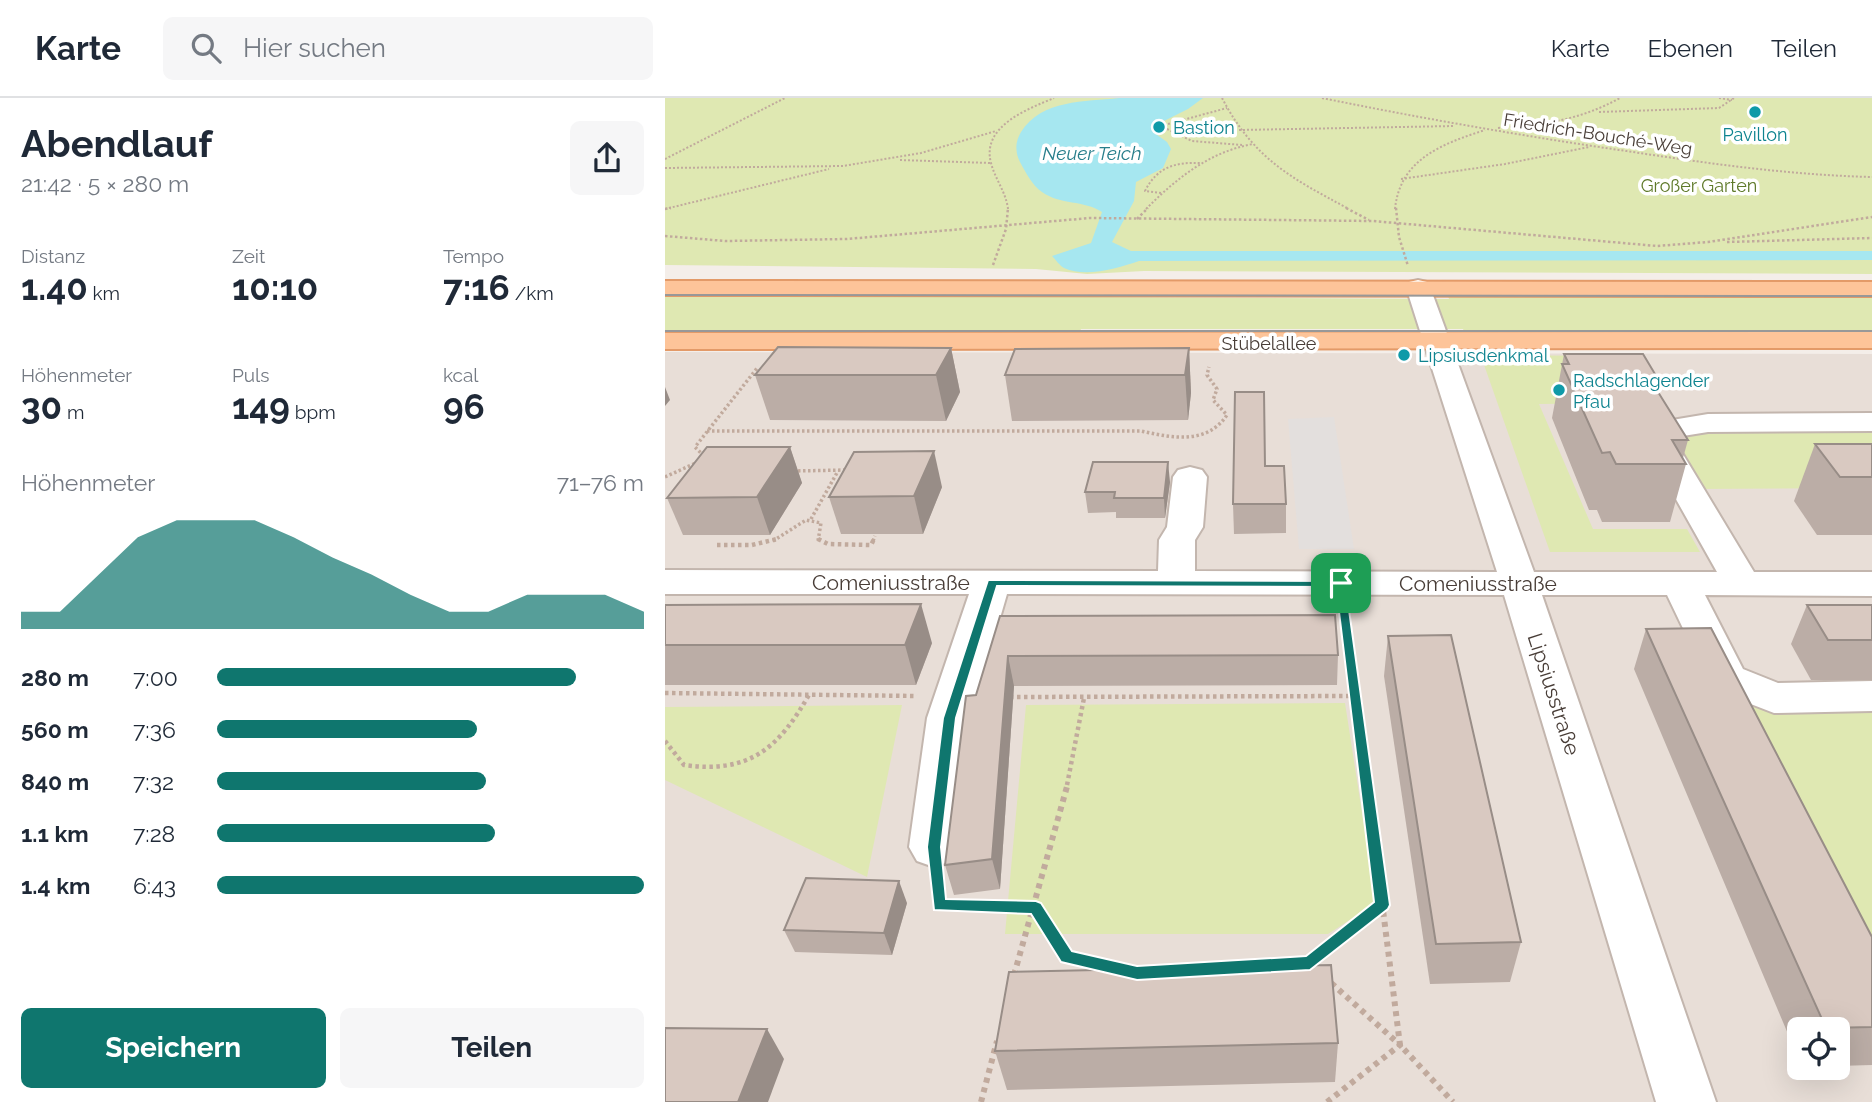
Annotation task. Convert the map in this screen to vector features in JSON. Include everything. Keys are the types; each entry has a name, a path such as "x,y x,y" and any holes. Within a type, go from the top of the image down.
{"main road":[{"path":"665,288 1413,277 1872,289"},
{"name":"Stübelallee","path":"665,341 1872,340"}],"street":[{"name":"Lipsiusstraße","path":"1413,277 1519,583 1686,1102"},
{"path":"1742,583 1662,446 1671,429 1708,423 1872,422"},
{"path":"1176,583 1177,540 1185,527 1190,477"},
{"name":"Comeniusstraße","path":"665,582 1872,584"},
{"path":"934,847 949,718 992,582"},
{"path":"1680,583 1727,679 1775,698 1872,696"}],"path":[{"path":"665,159 785,98"},
{"path":"665,209 840,166 895,159 949,147 996,131 1016,116 1054,98"},
{"path":"1222,98 1239,130 1284,174 1373,221"},
{"name":"Friedrich-Bouché-Weg","path":"1322,98 1466,125 1739,169 1822,177 1872,177"},
{"path":"1413,277 1394,224 1394,197 1400,179 1426,154 1454,139 1490,128 1555,125 1596,112 1620,98"},
{"path":"1719,98 1733,99"},
{"path":"1596,112 1719,108 1733,99"},
{"path":"1168,124 1228,108"},
{"path":"1239,130 1466,125"},
{"path":"1167,129 1173,135 1188,139 1254,144"},
{"path":"992,269 1007,226 1009,208 988,152 996,131"},
{"path":"1137,219 1161,193 1202,163 1243,145"},
{"path":"1400,179 1505,164 1594,146"},
{"path":"895,159 990,163"},
{"path":"1161,193 1145,191 1151,177 1175,161 1202,163"},
{"path":"665,168 840,166"},
{"path":"1709,242 1872,217"},
{"path":"665,236 725,241 847,239 1090,218 1373,221 1571,241 1657,246 1872,238"},
{"path":"665,477 707,459 695,447 764,360"},
{"path":"707,431 1141,431 1174,439 1208,431 1227,415 1213,400 1216,386 1206,371 1213,365"},
{"path":"791,471 849,470"},
{"path":"811,519 838,471"},
{"path":"722,537 717,545 759,544 773,541 796,523 811,519 821,523 817,532 818,541 828,544 870,545 875,537"},
{"path":"1341,583 1400,1045"},
{"path":"665,693 1084,698 1356,696"},
{"path":"665,741 684,765 704,769 733,766 754,758 781,740 810,693"},
{"path":"1011,987 1036,907 1069,779 1084,698"},
{"path":"934,847 939,906 1036,907"},
{"path":"1216,968 1310,963 1382,905"},
{"path":"1036,907 1067,957 1137,973"},
{"path":"1310,963 1400,1045 1453,1102"},
{"path":"981,1102 998,1038"},
{"path":"1327,1102 1400,1045"}],"shaded area":[{"path":"665,352 1872,354 1872,1102 665,1102"},
{"path":"1334,417 1354,549 1299,549 1288,419"}],"green space":[{"name":"Großer Garten","path":"665,98 1872,98 1872,274 1144,271 1087,274 1036,269 665,265"},
{"path":"665,293 1092,293 1091,297 1449,299 1447,293 1872,296 1872,335 1465,334 1463,329 1081,329 1079,334 665,333"},
{"path":"1493,355 1603,356 1629,403 1539,404 1593,529 1687,529 1700,552 1550,552 1483,362"},
{"path":"1872,426 1872,488 1695,489 1673,455 1678,434 1713,427"},
{"path":"1345,703 1376,903 1328,934 1005,934 1026,705"},
{"path":"1749,704 1872,704 1872,957"},
{"path":"902,705 867,877 665,780 665,707"}],"water":[{"name":"Neuer Teich","path":"1119,98 1203,98 1188,109 1154,126 1153,132 1167,142 1171,149 1163,168 1136,182 1134,201 1112,242 1131,251 1872,251 1872,260 1139,261 1102,271 1073,271 1062,267 1052,256 1091,243 1102,212 1056,199 1038,189 1018,158 1016,147 1021,132 1040,113 1065,104"}],"building":[{"path":"778,347 951,348 936,375 755,375"},
{"path":"1189,348 1185,375 1005,375 1015,349"},
{"path":"1564,354 1643,354 1661,384 1658,392 1688,440 1672,440 1686,464 1616,464 1610,452 1602,453 1562,364 1569,364"},
{"path":"1235,392 1264,392 1265,466 1284,466 1286,504 1233,504"},
{"path":"1815,444 1872,444 1872,477 1840,477"},
{"path":"707,447 790,447 757,497 667,498"},
{"path":"934,451 914,496 829,497 854,452"},
{"path":"1093,462 1168,462 1164,498 1114,498 1115,492 1085,492"},
{"path":"921,604 905,645 665,645 665,605"},
{"path":"1807,605 1872,605 1872,640 1828,640"},
{"path":"1335,615 1338,655 1008,656 992,859 945,865 966,696 976,695 1000,616"},
{"path":"1711,628 1872,937 1872,1027 1850,1027 1850,1017 1821,1017 1646,629"},
{"path":"1451,635 1521,942 1436,944 1388,636"},
{"path":"806,878 899,881 884,933 784,930"},
{"path":"1331,965 1338,1043 995,1051 1009,972"},
{"path":"665,1028 767,1029 738,1102 665,1102"}],"tram line":[{"path":"665,295 1872,296"},
{"path":"665,331 1872,331"}],"place":[{"name":"Pavillon","path":"1755,112"},
{"name":"Bastion","path":"1159,127"},
{"name":"Lipsiusdenkmal","path":"1404,355"},
{"name":"Radschlagender Pfau","path":"1559,390"}],"route":[{"path":"992,582 1341,583 1382,905 1310,963 1137,973 1067,957 1036,907 939,906 934,847 949,718 992,582"}]}
